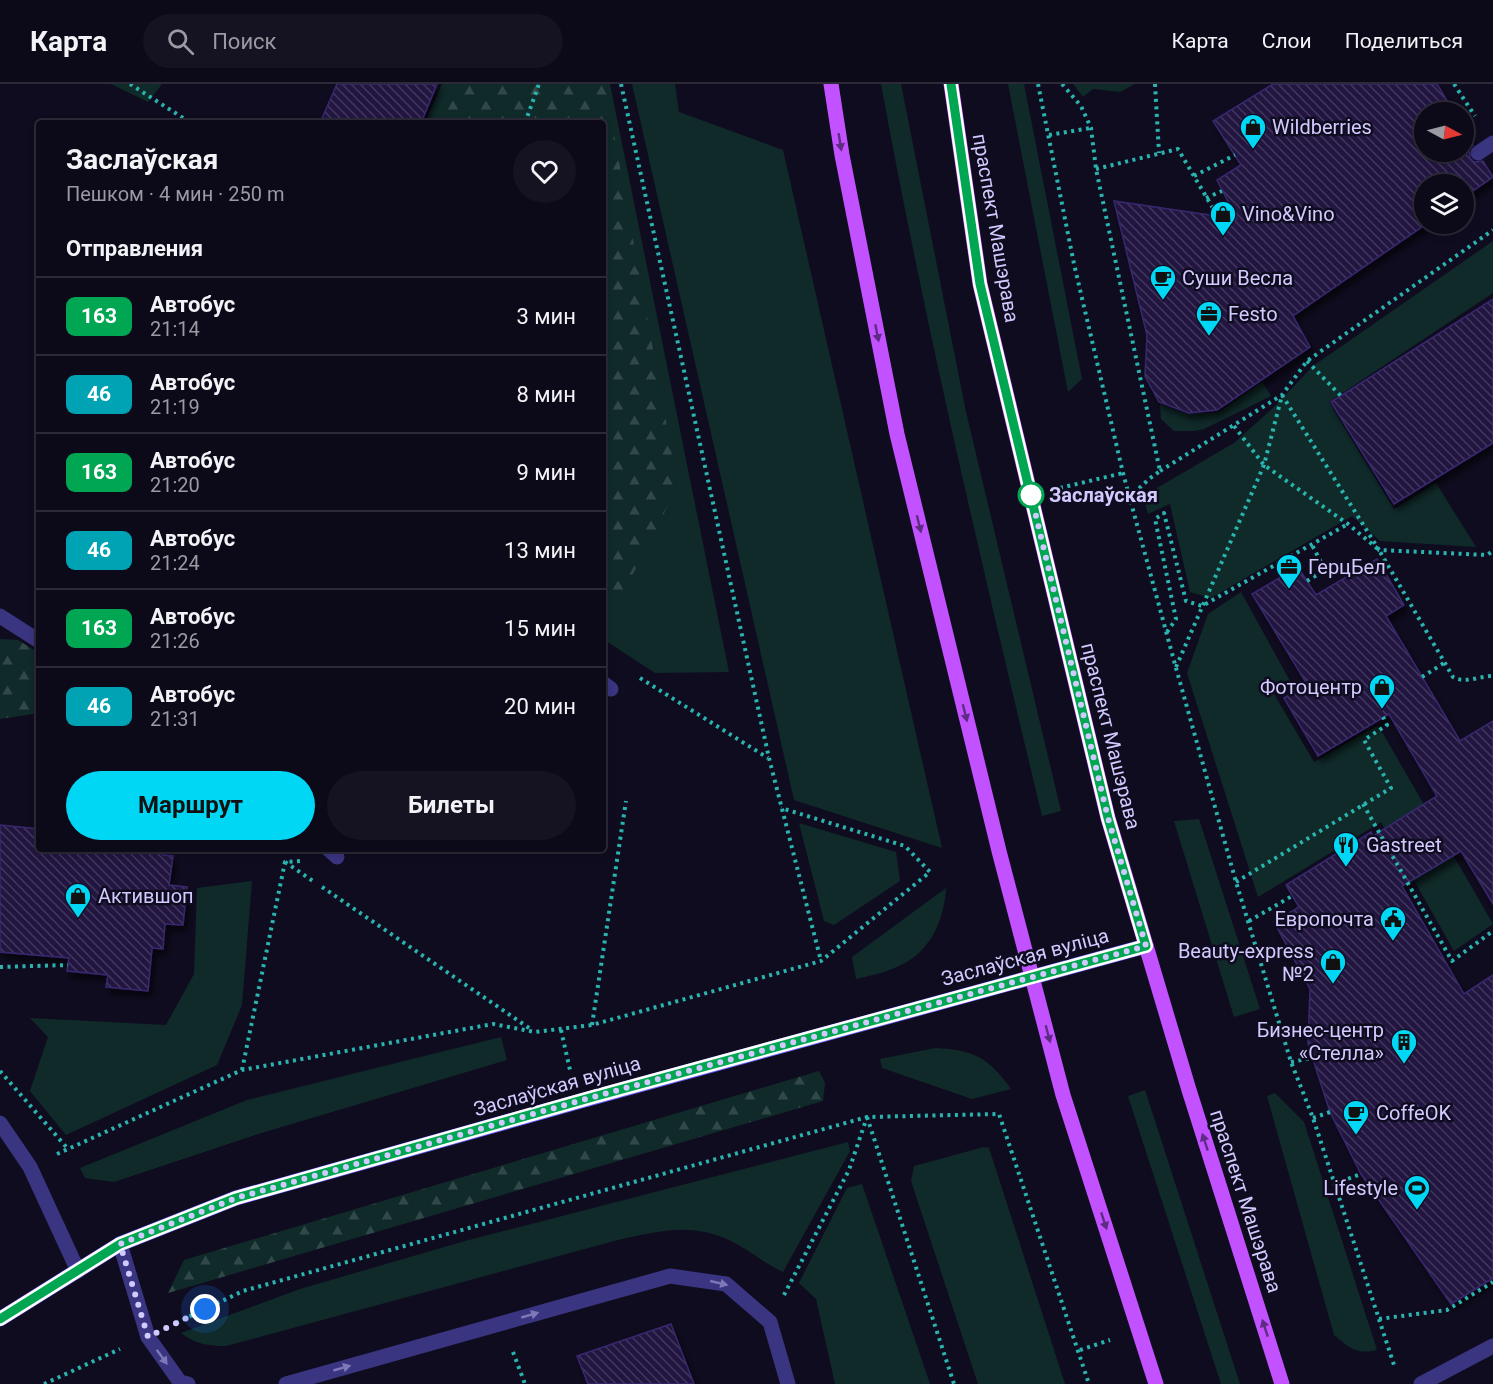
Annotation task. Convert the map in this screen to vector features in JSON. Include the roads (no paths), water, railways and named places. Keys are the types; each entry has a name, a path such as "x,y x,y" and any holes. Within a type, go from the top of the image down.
{"main road":[{"path":"831,84 842,155 897,434 999,851 1063,1095 1156,1384"},
{"name":"праспект Машэрава","path":"951,84 980,284 1108,818 1186,1080 1282,1384"},
{"name":"Заслаўская вуліца","path":"0,1319 120,1244 236,1198 1146,946"}],"lane":[{"path":"1478,153 1493,143"},
{"path":"0,616 36,639"},
{"path":"0,1123 30,1167 78,1271"},
{"path":"120,1244 148,1337 180,1382 188,1384"},
{"path":"286,1384 670,1276 726,1284 770,1322 788,1384"},
{"path":"1421,1384 1493,1346"}],"place":[{"name":"Wildberries","path":"1253,150"},
{"name":"Vino&Vino","path":"1223,237"},
{"name":"Суши Весла","path":"1163,301"},
{"name":"Festo","path":"1209,337"},
{"name":"Заслаўская","path":"1031,495"},
{"name":"ГерцБел","path":"1289,590"},
{"name":"Фотоцентр","path":"1382,710"},
{"name":"Gastreet","path":"1346,868"},
{"name":"Актившоп","path":"78,919"},
{"name":"Европочта","path":"1393,942"},
{"name":"Beauty-express №2","path":"1333,985"},
{"name":"Бизнес-центр «Стелла»","path":"1404,1065"},
{"name":"CoffeOK","path":"1356,1136"},
{"name":"Lifestyle","path":"1417,1211"}]}
